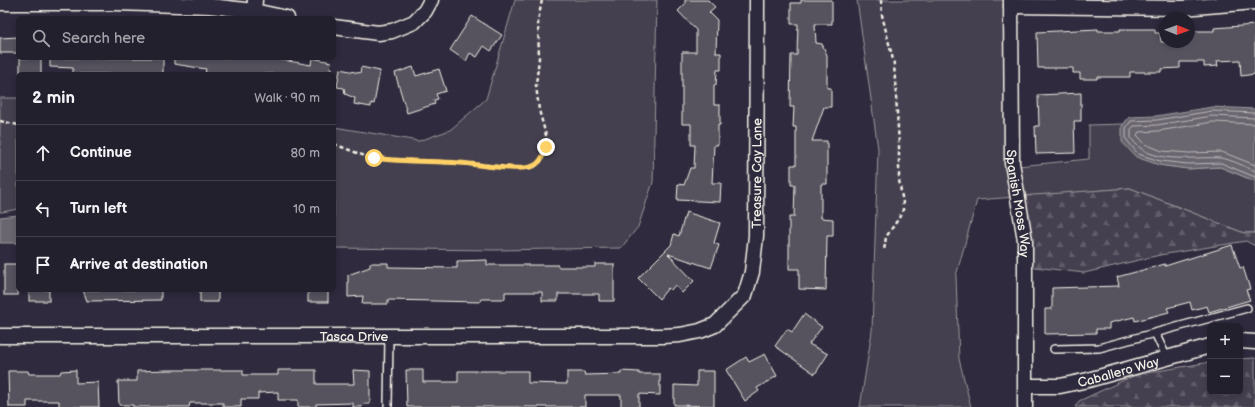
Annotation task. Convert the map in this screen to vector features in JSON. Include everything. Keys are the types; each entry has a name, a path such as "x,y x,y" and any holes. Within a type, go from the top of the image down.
{"street":[{"path":"336,27 378,33 392,31 414,22 425,11 431,0"},
{"name":"Treasure Cay Lane","path":"708,327 715,324 745,295 752,272 756,236 757,0"},
{"path":"1011,3 1183,8 1255,2"},
{"path":"0,3 116,3 255,6 282,16"},
{"name":"Spanish Moss Way","path":"1011,3 1012,163 1025,240 1025,407"},
{"name":"Tasca Drive","path":"0,336 662,336 680,335 708,327"},
{"path":"1243,341 1255,342"},
{"name":"Caballero Way","path":"1026,386 1060,386 1088,380 1207,347"}],"lane":[{"path":"1054,349 1099,348 1247,308"},
{"path":"1156,333 1167,358"},
{"path":"388,407 389,336"}],"path":[{"path":"336,145 365,156 383,159 517,168 529,168 535,166 540,162 544,154 547,138 536,85 539,58 538,21 542,0"},
{"path":"880,0 882,15 894,64 899,144 899,180 903,203 903,210 886,237 884,251"},
{"path":"0,121 16,125"}],"green space":[{"path":"515,0 657,0 653,182 638,227 621,248 495,250 336,248 336,127 419,141 450,130 486,99"},
{"path":"857,0 1005,0 1008,167 1089,159 1089,125 1124,124 1122,126 1159,165 1188,169 1220,167 1255,181 1255,233 1244,233 1130,188 977,200 956,276 959,359 971,407 860,407 872,331 878,149"},
{"path":"0,98 16,98 16,209 0,212"},
{"path":"1130,188 1244,233 1255,233 1255,246 1246,241 1160,255 1084,273 1027,266 1020,196"},
{"path":"1255,358 1255,407 1075,407 1079,401 1135,375 1207,363 1207,395 1243,395 1243,359"}],"water":[{"path":"1212,107 1255,109 1255,181 1220,167 1188,169 1159,165 1136,157 1122,142 1122,126 1129,117 1156,116"},
{"path":"16,215 16,243 0,243 0,217"}],"building":[{"path":"685,0 708,0 715,7 709,12 717,20 716,53 721,53 721,70 717,70 716,85 714,85 714,105 720,105 720,125 718,125 718,145 714,145 712,183 721,183 720,202 677,200 678,184 684,185 690,168 694,168 695,145 691,145 691,124 682,124 682,52 696,52 696,30 678,11 685,4"},
{"path":"801,0 832,0 832,24 815,24 816,43 822,44 827,55 827,88 831,88 831,107 824,107 812,141 827,141 827,184 821,184 821,218 833,219 833,236 827,236 826,290 799,289 799,269 789,269 789,217 794,217 795,185 791,185 791,165 796,165 796,127 793,127 794,107 790,107 791,55 797,55 798,24 791,24 791,3 801,3"},
{"path":"472,16 502,35 491,51 484,46 477,57 470,53 466,61 450,50"},
{"path":"1255,25 1255,74 1241,76 1240,60 1217,61 1218,66 1204,67 1204,62 1180,62 1180,68 1161,69 1161,72 1130,72 1130,77 1097,77 1097,79 1080,79 1080,73 1073,73 1073,68 1038,68 1037,32 1098,29 1098,31 1120,31 1120,29 1155,29 1155,33 1159,33 1159,48 1195,48 1195,31 1214,31 1214,28"},
{"path":"16,37 16,53 0,53 0,38"},
{"path":"20,60 41,60 41,72 20,72"},
{"path":"50,60 163,60 163,72 73,72 73,68 50,67"},
{"path":"174,60 283,60 311,65 312,60 322,60 331,62 330,68 332,68 332,72 205,72 206,69 174,64"},
{"path":"361,67 380,71 374,104 371,103 371,107 354,104 355,98 345,94 344,88 337,87 340,69 360,73"},
{"path":"413,67 416,76 439,69 446,91 436,94 438,99 434,100 435,104 407,113 395,73"},
{"path":"1081,93 1081,121 1074,121 1075,153 1036,154 1035,126 1039,126 1038,95"},
{"path":"686,212 720,223 714,243 719,245 711,268 668,254 694,281 682,293 675,285 671,290 668,288 659,299 638,278 671,245 674,234 679,236"},
{"path":"1232,245 1240,268 1243,267 1250,289 1246,290 1250,300 1209,312 1207,306 1192,310 1190,302 1167,308 1169,312 1135,321 1134,317 1109,323 1109,329 1096,329 1096,333 1045,334 1045,309 1052,309 1052,288 1119,286 1117,277 1165,264 1165,266"},
{"path":"487,260 487,265 558,265 558,267 595,267 595,264 614,264 614,301 599,301 599,294 558,294 558,301 542,301 542,292 505,292 505,299 481,299 480,302 388,300 388,304 362,304 363,296 348,297 348,275 370,267 370,263 388,263 388,267 457,268 457,261"},
{"path":"4,264 16,264 16,292 18,292 18,295 4,295"},
{"path":"29,292 49,292 49,301 29,301"},
{"path":"84,292 161,292 161,300 87,301"},
{"path":"200,292 218,292 218,302 200,302"},
{"path":"308,292 328,292 328,302 308,302"},
{"path":"804,314 822,327 809,344 828,354 815,374 775,346 787,329 792,332"},
{"path":"765,354 777,376 757,388 759,391 745,401 726,370 746,357 749,362"},
{"path":"76,370 76,383 98,382 99,407 59,407 59,401 27,401 27,407 9,407 8,371 28,371 29,374 60,374 61,371"},
{"path":"243,370 243,375 278,375 278,370 316,370 316,384 354,384 353,370 370,371 370,404 363,404 362,407 353,407 353,403 316,404 316,407 298,407 298,400 278,400 278,392 258,393 258,399 241,399 241,407 223,407 223,403 190,403 189,407 133,407 133,405 119,405 118,381 137,381 137,371"},
{"path":"406,370 423,370 423,382 458,382 458,371 528,371 528,383 567,384 567,372 584,372 585,375 621,374 621,371 639,372 639,374 660,374 660,395 639,394 639,407 621,407 621,395 585,395 585,407 407,407"},
{"path":"697,371 714,371 714,406 674,405 674,385 697,386"}],"route":[{"path":"374,158 529,168 540,162 546,147"}]}
